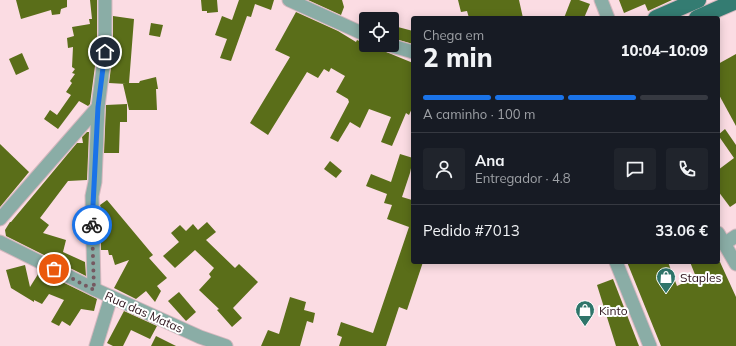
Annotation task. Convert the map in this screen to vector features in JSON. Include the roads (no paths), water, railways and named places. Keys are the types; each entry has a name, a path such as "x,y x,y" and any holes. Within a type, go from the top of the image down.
{"main road":[{"path":"661,16 698,0"},
{"path":"701,16 732,1"}],"street":[{"path":"94,290 92,196 95,182 98,107 105,52 104,0"},
{"path":"289,0 359,32"},
{"path":"601,0 607,16"},
{"path":"399,48 411,51"},
{"path":"1,216 98,107"},
{"path":"736,236 721,238 736,264"},
{"name":"Rua das Matas","path":"0,242 94,290 200,337 226,346"},
{"path":"617,264 650,346"},
{"path":"96,346 111,297"}],"place":[{"name":"Staples","path":"666,294"},
{"name":"Kinto","path":"585,327"}]}
